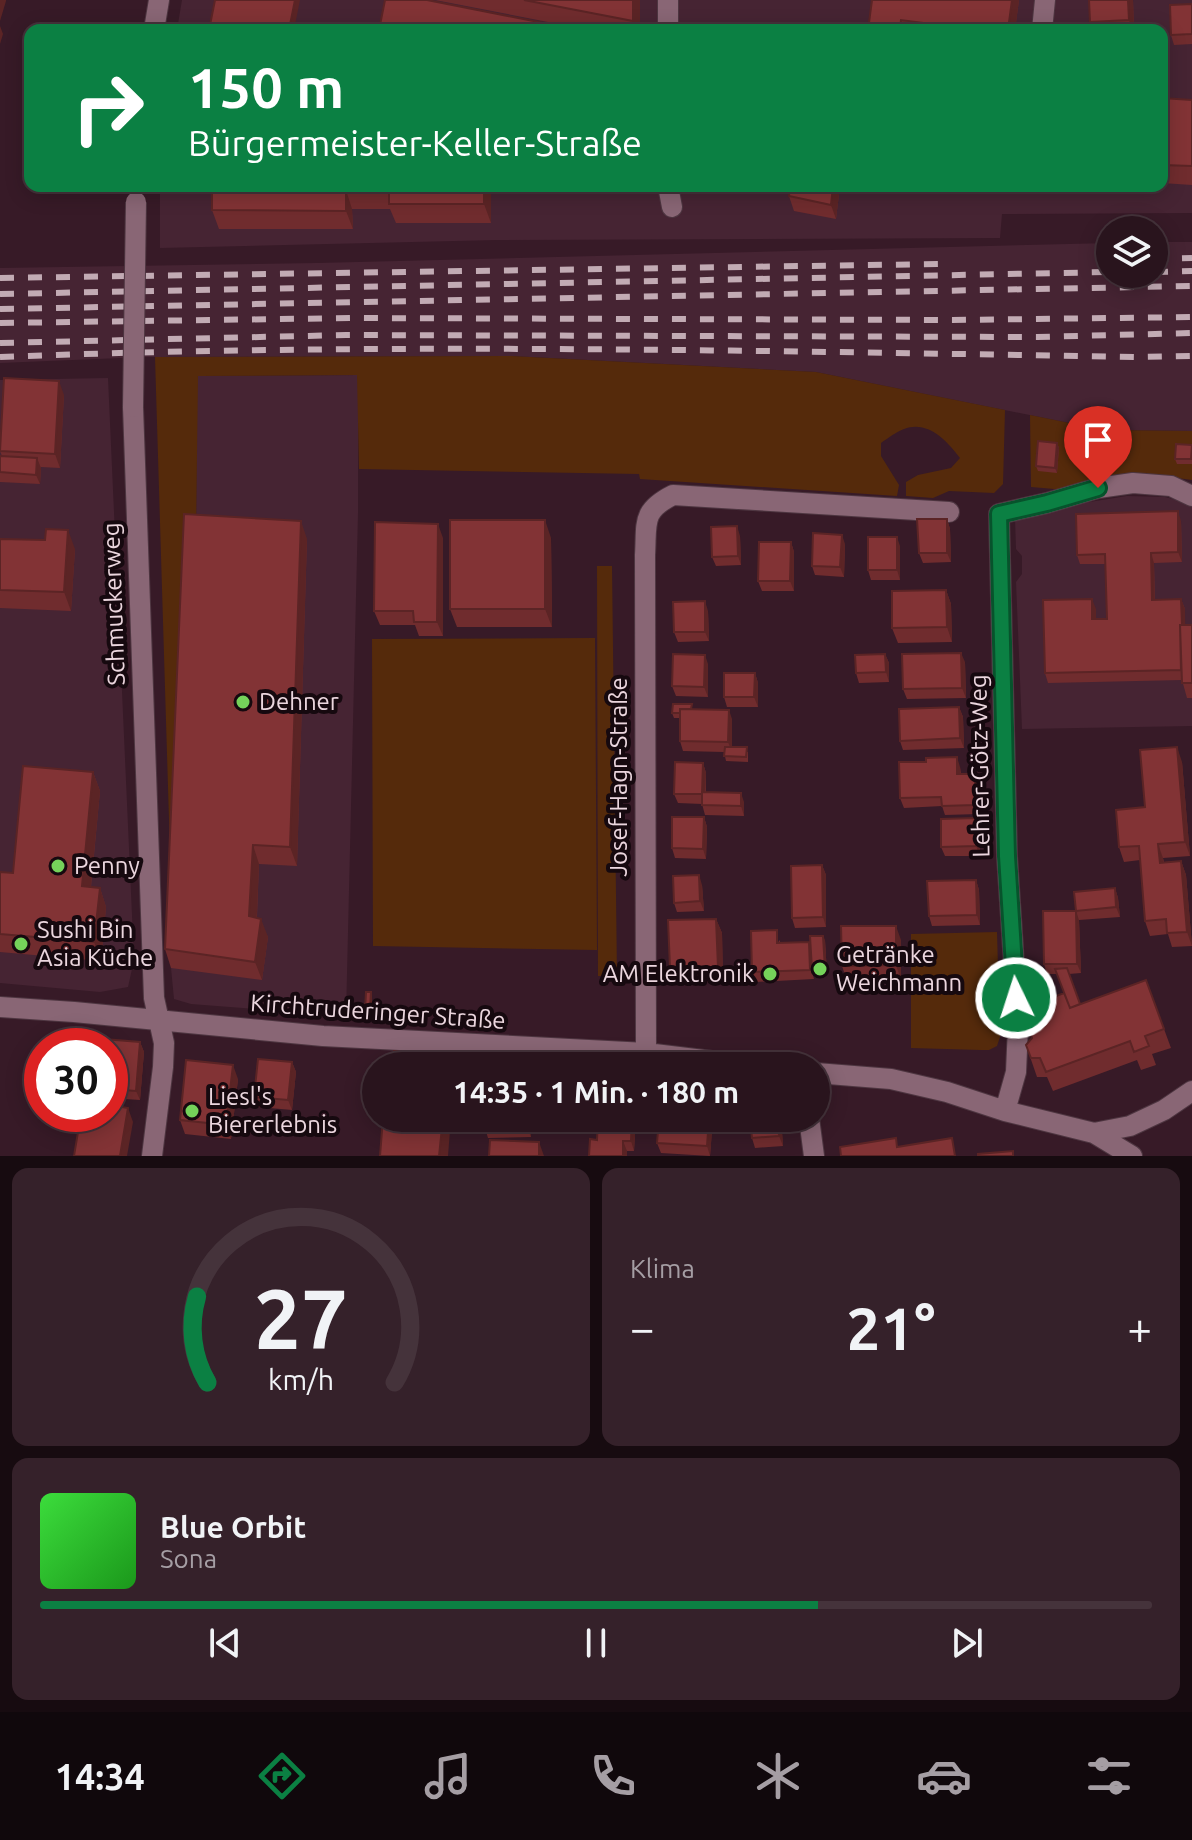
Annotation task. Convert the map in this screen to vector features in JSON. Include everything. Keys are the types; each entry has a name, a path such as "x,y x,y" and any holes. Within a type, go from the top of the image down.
{"street":[{"path":"155,24 159,0"},
{"path":"668,0 668,24"},
{"path":"1043,24 1045,0"},
{"path":"669,192 672,207"},
{"name":"Schmuckerweg","path":"136,194 133,407 154,998 164,1043 152,1156"},
{"name":"Lehrer-Götz-Weg","path":"1005,1111 1016,1072 1018,1026 1007,856 999,514 1098,488 1133,483 1171,486 1192,496"},
{"name":"Josef-Hagn-Straße","path":"646,1052 645,555 648,517 657,503 673,495 949,512"},
{"name":"Kirchtruderinger Straße","path":"0,1007 323,1036 627,1052"},
{"path":"830,1074 891,1079 947,1092 1005,1111 1094,1133 1132,1156"},
{"path":"1094,1133 1130,1126 1164,1110 1192,1091"},
{"path":"811,1132 814,1156"}],"shaded area":[{"path":"182,0 1192,0 1192,213 1002,214 1000,238 497,240 160,248 160,192 1168,192 1168,24 178,24"},
{"path":"1168,242 1192,242 1192,431 1104,430 816,372 511,356 145,357 0,363 0,268 1096,243 1096,288 1168,288"},
{"path":"511,356 816,372 1005,410 1003,484 994,493 949,491 933,498 906,496 906,482 918,475 951,468 960,458 936,434 921,427 904,429 881,443 881,456 899,485 897,496 640,479 639,474 359,469 357,375 198,376 196,533 170,853 155,357"},
{"path":"358,375 358,513 346,1016 191,1004 174,999 171,968 196,532 197,376"},
{"path":"108,378 134,960 128,987 100,992 0,983 0,380"},
{"path":"1030,415 1104,430 1192,431 1192,480 1148,474 1066,490 1031,487"},
{"path":"1127,496 1165,497 1192,504 1192,726 1022,729 1016,582 1022,574 1022,556 1016,549 1015,518"},
{"path":"597,566 612,566 617,976 598,976"},
{"path":"595,638 597,950 373,946 372,639"},
{"path":"997,932 1000,1037 997,1046 989,1050 911,1048 911,934"}],"building":[{"path":"215,0 295,0 290,24 210,24"},
{"path":"385,0 427,0 549,24 380,24"},
{"path":"524,0 633,0 633,21"},
{"path":"872,0 1012,0 1009,24 932,24 901,20 901,24 869,24"},
{"path":"1089,0 1128,0 1129,20 1090,22"},
{"path":"1192,4 1192,34 1171,35 1170,5"},
{"path":"1168,98 1192,100 1192,166 1168,165"},
{"path":"212,192 346,192 346,211 212,210"},
{"path":"389,192 484,192 484,204 389,204"},
{"path":"789,192 832,192 831,205 789,196"},
{"path":"4,378 59,381 55,454 0,451"},
{"path":"1038,441 1057,443 1055,468 1036,466"},
{"path":"1106,443 1108,462 1095,463 1093,445"},
{"path":"1176,444 1192,445 1191,459 1175,459"},
{"path":"0,456 37,458 36,475 0,472"},
{"path":"1178,511 1178,552 1151,553 1152,600 1181,599 1181,670 1045,673 1043,600 1092,599 1092,619 1107,619 1105,554 1077,555 1076,514"},
{"name":"Dehner","path":"184,514 301,521 290,847 253,845 249,916 261,919 255,962 165,949"},
{"path":"917,519 947,519 947,553 919,553"},
{"path":"450,520 545,520 545,609 450,609"},
{"path":"375,522 438,524 437,622 414,622 413,611 374,611"},
{"path":"737,526 738,556 712,557 711,527"},
{"path":"46,529 68,530 64,592 0,590 0,539 45,540"},
{"path":"813,533 842,535 840,567 812,566"},
{"path":"868,537 897,537 897,570 868,570"},
{"path":"759,542 791,542 790,581 758,581"},
{"path":"946,590 947,627 892,628 892,591"},
{"path":"705,601 705,632 674,632 673,602"},
{"path":"1180,625 1192,625 1192,683 1182,683"},
{"path":"961,653 962,688 903,689 902,654"},
{"path":"673,654 705,655 704,687 672,686"},
{"path":"885,654 886,672 856,673 855,655"},
{"path":"724,673 755,673 754,697 724,697"},
{"path":"673,704 692,704 691,709 672,713"},
{"path":"959,707 960,738 900,741 899,709"},
{"path":"680,709 729,710 728,742 680,741"},
{"path":"725,747 747,747 746,757 724,756"},
{"path":"1177,747 1185,842 1158,844 1160,863 1181,861 1187,932 1167,933 1166,919 1145,921 1139,846 1119,847 1116,810 1145,807 1140,750"},
{"path":"957,757 957,774 975,774 975,805 942,806 941,797 900,798 899,762"},
{"path":"675,762 703,763 702,794 674,794"},
{"name":"Penny","path":"23,766 93,772 82,886 100,888 94,942 0,934 0,872 13,873"},
{"path":"702,792 741,793 741,806 702,805"},
{"path":"672,817 704,817 703,849 672,848"},
{"path":"976,818 976,846 941,847 941,819"},
{"path":"822,865 823,917 792,918 791,866"},
{"path":"699,875 700,901 674,903 673,876"},
{"path":"976,880 977,915 929,916 927,881"},
{"path":"1115,888 1116,907 1076,911 1074,892"},
{"path":"1043,911 1076,911 1077,964 1044,964"},
{"path":"716,919 718,967 670,968 668,920"},
{"path":"841,926 896,926 896,965 842,966"},
{"path":"777,930 777,943 809,942 810,970 752,972 751,931"},
{"path":"810,936 823,936 825,969 812,970"},
{"path":"1067,968 1080,1004 1070,1008 1055,969"},
{"path":"1146,980 1164,1029 1145,1036 1149,1046 1134,1052 1130,1041 1046,1072 1040,1058 1031,1058 1026,1045 1032,1038 1027,1023 1034,1021 1029,1006 1064,993 1070,1008"},
{"path":"366,992 371,992 370,1010 365,1010"},
{"path":"128,1041 140,1042 136,1091 128,1090"},
{"path":"258,1059 292,1062 288,1100 254,1097"},
{"path":"186,1060 233,1065 226,1125 180,1120"},
{"path":"78,1132 124,1132 120,1156 74,1156"},
{"path":"382,1132 442,1132 439,1156 380,1156"},
{"path":"597,1132 631,1132 631,1141 623,1141 623,1156 589,1156 590,1139 597,1140"},
{"path":"658,1132 708,1132 707,1146 657,1143"},
{"path":"751,1132 779,1132 779,1136 752,1138"},
{"path":"896,1138 897,1147 952,1138 955,1156 841,1156 840,1147"},
{"path":"490,1140 539,1142 539,1156 489,1156"},
{"path":"1013,1151 1013,1156 978,1156 978,1154"}],"railway":[{"path":"1168,259 1192,258"},
{"path":"0,278 938,264"},
{"path":"1168,272 1192,271"},
{"path":"0,294 1096,272"},
{"path":"0,309 1192,286"},
{"path":"0,323 352,318 952,320 1192,317"},
{"path":"0,343 346,335 1037,337 1192,333"},
{"path":"0,357 428,349 1192,356"}],"place":[{"name":"Dehner","path":"243,702"},
{"name":"Penny","path":"58,866"},
{"name":"Sushi Bin Asia Küche","path":"21,944"},
{"name":"Getränke Weichmann","path":"820,969"},
{"name":"AM Elektronik","path":"770,974"},
{"name":"Liesl's Biererlebnis","path":"192,1111"}],"route":[{"path":"1016,998 1007,856 999,514 1098,488"}]}
